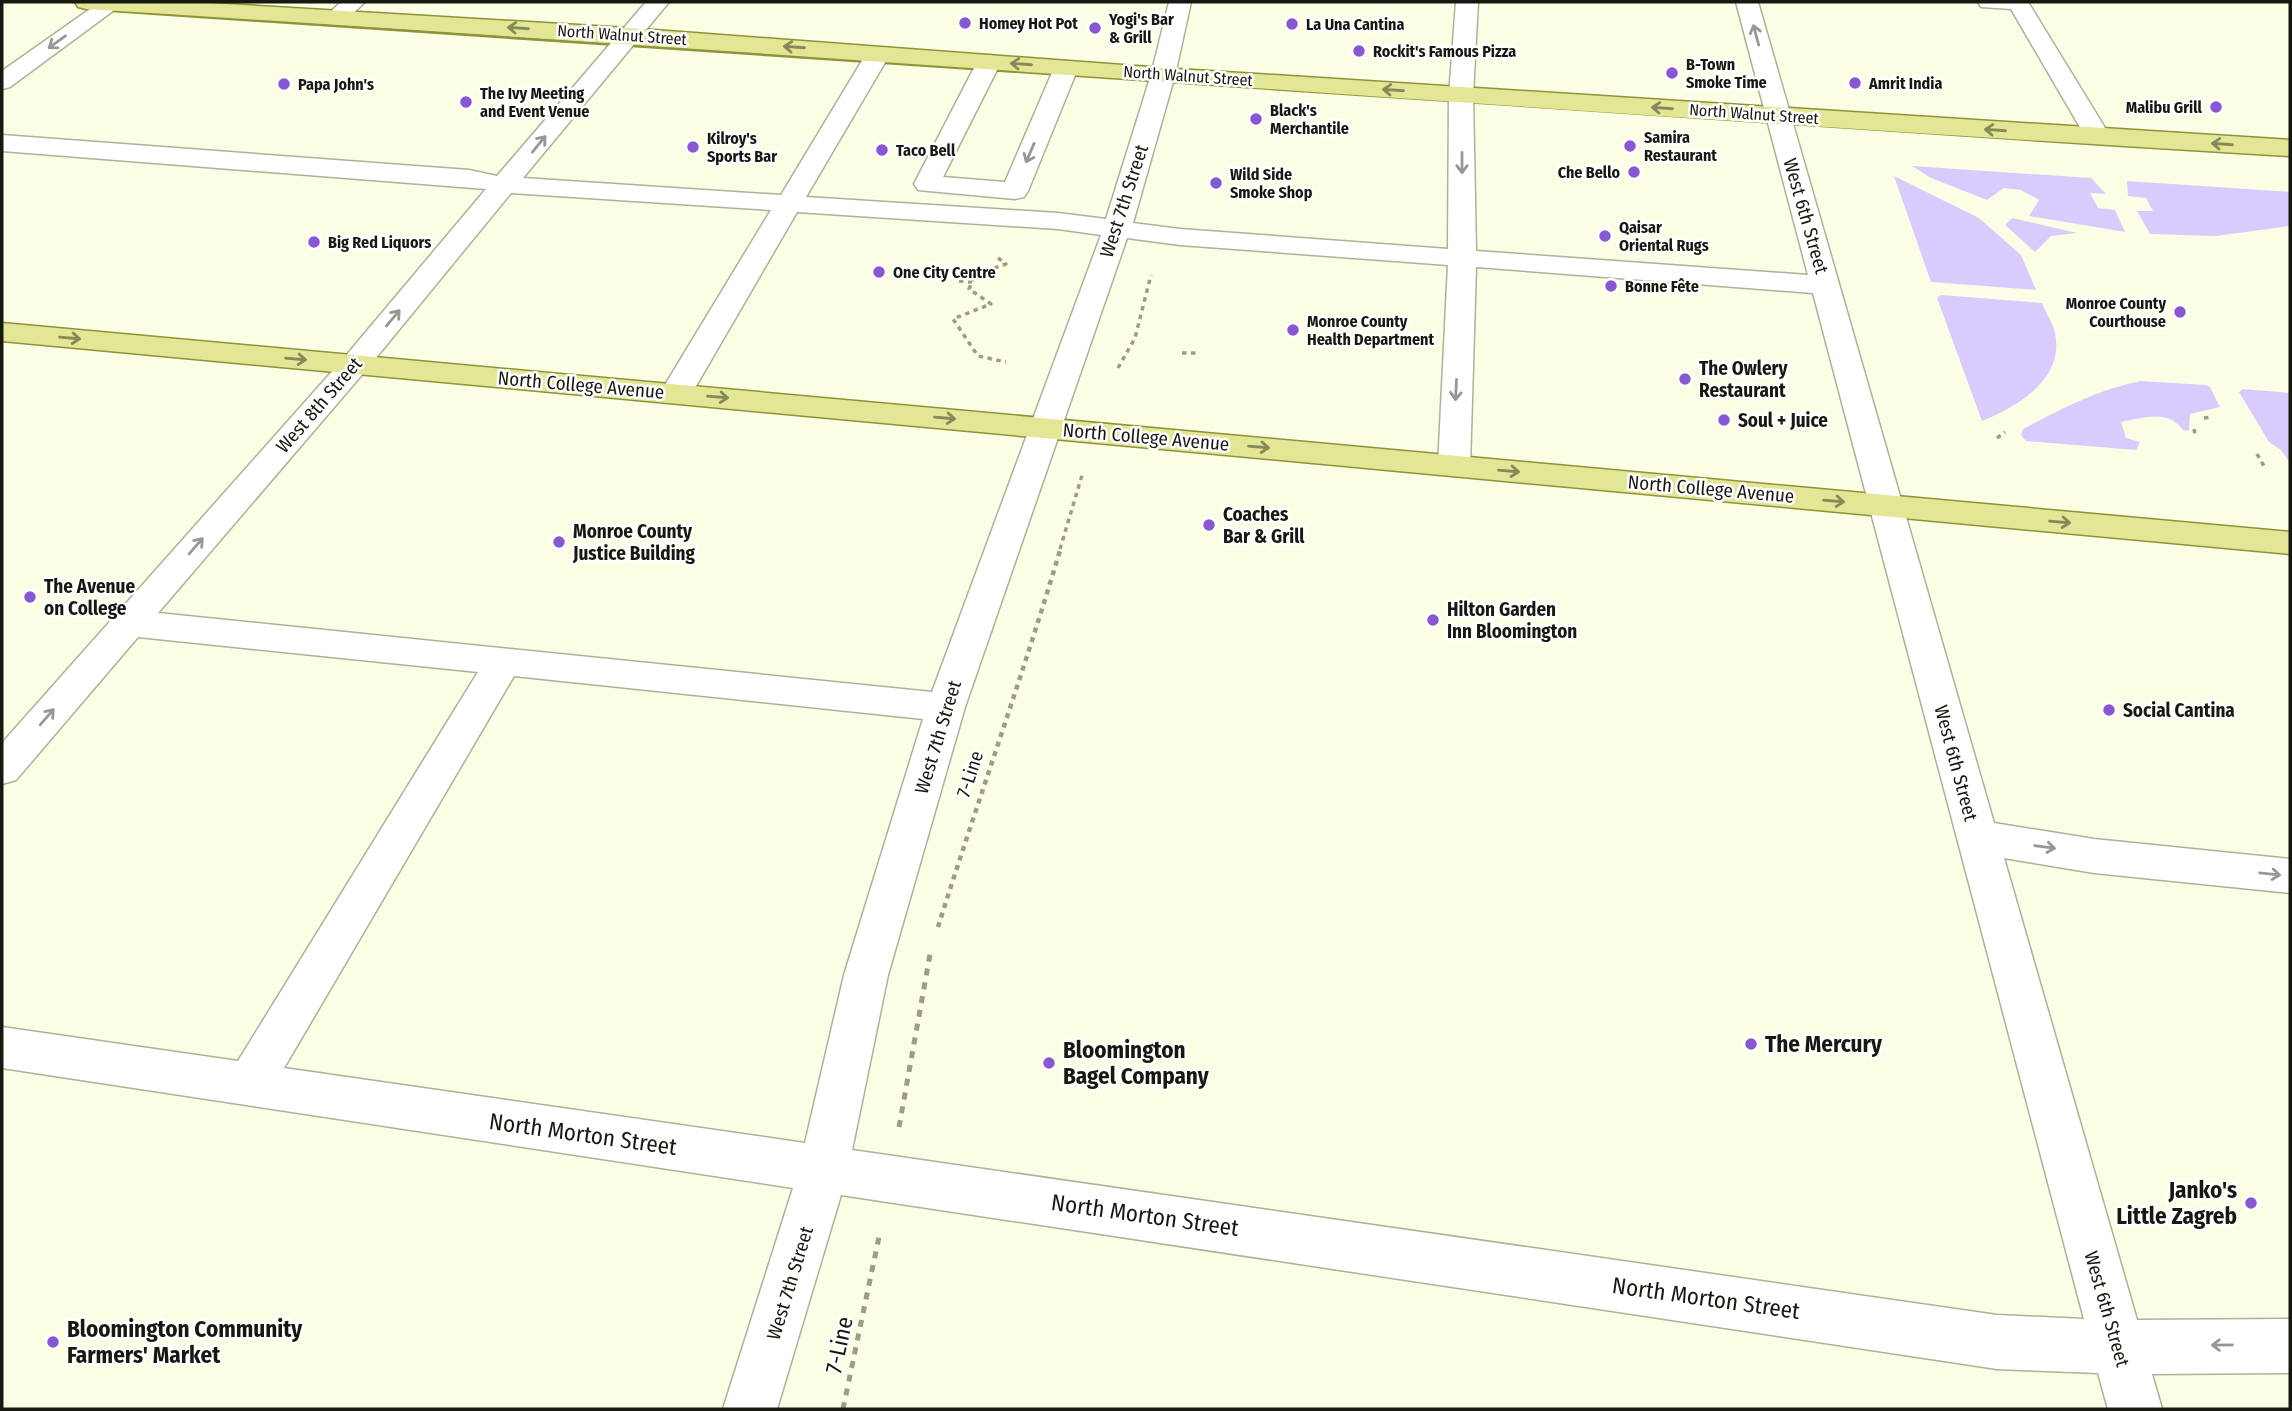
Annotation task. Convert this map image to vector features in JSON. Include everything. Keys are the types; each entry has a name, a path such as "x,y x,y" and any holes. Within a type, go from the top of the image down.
{"main road":[{"name":"North Walnut Street","path":"86,2 346,9 628,35 1163,75 2290,148"},
{"name":"North College Avenue","path":"2,332 2290,543"}],"street":[{"path":"2,82 113,2"},
{"name":"West 8th Street","path":"2,769 355,364 628,35 659,2"},
{"name":"West 7th Street","path":"750,1409 795,1270 823,1170 866,975 946,706 1117,229 1163,75 1180,2"},
{"path":"1454,466 1462,256 1461,95 1468,2"},
{"name":"West 6th Street","path":"1747,2 2135,1409"},
{"path":"1989,2 2017,3 2097,136"},
{"path":"676,393 878,54"},
{"path":"989,62 927,184 1015,191 1066,68"},
{"path":"2,143 469,178 505,186 1058,221 1180,237 1825,285"},
{"path":"128,624 946,706"},
{"path":"250,1085 504,661"},
{"path":"1977,837 2094,856 2290,876"},
{"name":"North Morton Street","path":"2,1048 1997,1342 2118,1347 2290,1346"}],"path":[{"path":"997,257 1006,264 975,275 969,289 991,304 953,319 978,356 1006,362"},
{"path":"959,281 972,282"},
{"path":"1182,353 1200,353"},
{"path":"2204,418 2212,417"},
{"path":"1997,438 2005,432"},
{"path":"2257,454 2265,468"},
{"name":"7-Line","path":"909,1075 931,949 985,776 1032,644 1079,487"},
{"name":"7-Line","path":"843,1409 869,1288"}],"shaded area":[{"path":"1912,166 2091,178 2106,194 2090,193 2098,208 2115,210 2125,232 2029,216 2039,200 2021,190 2004,188 1987,200 1931,178"},
{"path":"1894,176 1979,218 2021,255 2036,290 1931,282"},
{"path":"2127,181 2290,192 2290,226 2216,236 2150,234 2137,211 2153,211 2146,198 2128,196"},
{"path":"2012,218 2077,233 2051,236 2035,252 2005,225"},
{"path":"1941,295 2042,303 2054,329 2056,349 2053,364 2046,377 2010,408 1982,421 1937,298"},
{"path":"2141,381 2206,385 2210,387 2220,407 2190,414 2189,431 2163,417 2121,422 2126,438 2140,442 2136,450 2026,441 2021,435 2023,429 2080,400"},
{"path":"2243,389 2290,393 2290,463 2281,450 2269,442 2239,392"}],"place":[{"name":"Homey Hot Pot","path":"965,23"},
{"name":"La Una Cantina","path":"1292,24"},
{"name":"Yogi's Bar & Grill","path":"1095,28"},
{"name":"Rockit's Famous Pizza","path":"1359,51"},
{"name":"B-Town Smoke Time","path":"1672,73"},
{"name":"Amrit India","path":"1855,83"},
{"name":"Papa John's","path":"284,84"},
{"name":"The Ivy Meeting and Event Venue","path":"466,102"},
{"name":"Malibu Grill","path":"2216,107"},
{"name":"Black's Merchantile","path":"1256,119"},
{"name":"Samira Restaurant","path":"1630,146"},
{"name":"Kilroy's Sports Bar","path":"693,147"},
{"name":"Taco Bell","path":"882,150"},
{"name":"Che Bello","path":"1634,172"},
{"name":"Wild Side Smoke Shop","path":"1216,183"},
{"name":"Qaisar Oriental Rugs","path":"1605,236"},
{"name":"Big Red Liquors","path":"314,242"},
{"name":"One City Centre","path":"879,272"},
{"name":"Bonne Fête","path":"1611,286"},
{"name":"Monroe County Courthouse","path":"2180,312"},
{"name":"Monroe County Health Department","path":"1293,330"},
{"name":"The Owlery Restaurant","path":"1685,379"},
{"name":"Soul + Juice","path":"1724,420"},
{"name":"Coaches Bar & Grill","path":"1209,525"},
{"name":"Monroe County Justice Building","path":"559,542"},
{"name":"The Avenue on College","path":"30,597"},
{"name":"Hilton Garden Inn Bloomington","path":"1433,620"},
{"name":"Social Cantina","path":"2109,710"},
{"name":"The Mercury","path":"1751,1044"},
{"name":"Bloomington Bagel Company","path":"1049,1063"},
{"name":"Janko's Little Zagreb","path":"2251,1203"},
{"name":"Bloomington Community Farmers' Market","path":"53,1342"}]}
